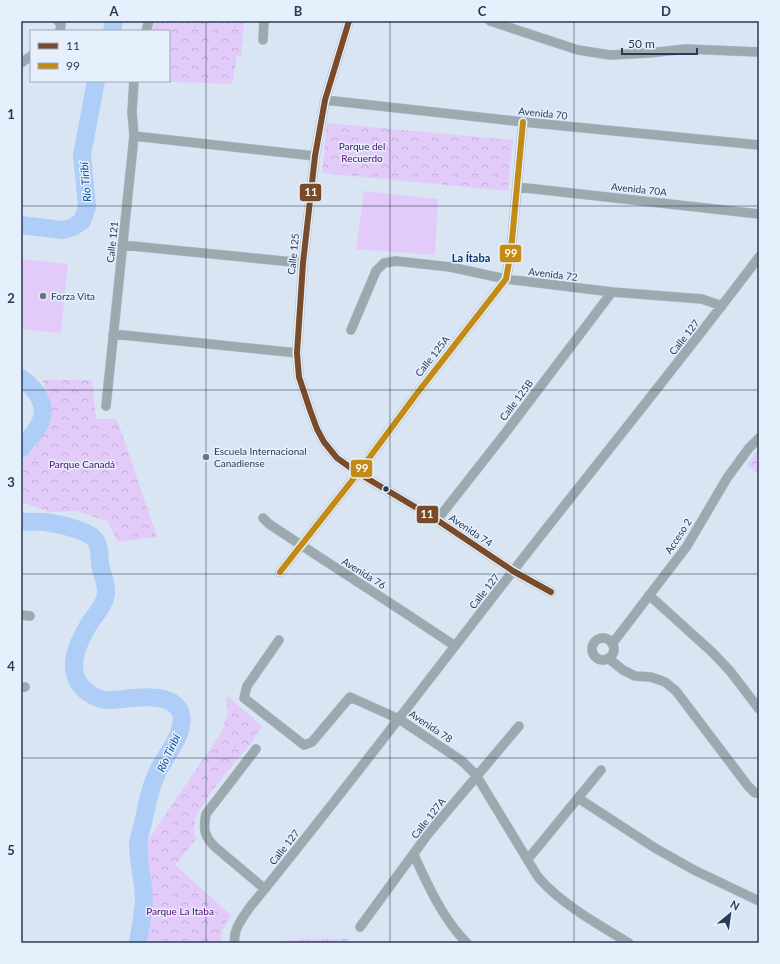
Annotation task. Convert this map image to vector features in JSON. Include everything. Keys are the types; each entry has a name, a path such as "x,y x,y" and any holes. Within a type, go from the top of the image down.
{"street":[{"path":"58,21 61,24 60,30"},
{"path":"263,40 264,21"},
{"name":"Calle 125","path":"349,21 325,100 315,156 302,263 297,353 299,377 317,429 337,458 358,473"},
{"path":"490,21 578,50 610,55 686,49 759,52"},
{"path":"21,63 30,57"},
{"name":"Calle 121","path":"106,406 134,136 132,112 134,82"},
{"name":"Avenida 70","path":"325,100 523,122 759,145"},
{"name":"Calle 125A","path":"280,572 358,473 415,396 506,279 523,122"},
{"path":"134,136 315,156"},
{"name":"Avenida 70A","path":"517,187 759,214"},
{"path":"122,245 302,263"},
{"name":"Calle 127","path":"235,943 234,938 239,923 759,257"},
{"name":"Avenida 72","path":"351,330 376,271 384,263 396,261 450,267 506,279 612,292 702,299 722,306"},
{"name":"Calle 125B","path":"437,520 503,436 612,292"},
{"path":"113,334 297,353"},
{"name":"Acceso 2","path":"612,644 686,546 727,478 759,438"},
{"name":"Avenida 74","path":"358,473 437,520 513,571 550,592"},
{"name":"Avenida 76","path":"262,518 301,546 382,597 455,646"},
{"path":"649,595 713,653 740,683 759,709"},
{"path":"602,638 608,639 612,644 614,650 608,658 603,660 597,658 592,651 593,644 596,640 602,638"},
{"name":"Avenida 78","path":"279,640 246,686 244,698 304,745 312,742 350,697 399,719 462,760 476,775 538,877 548,889 629,943"},
{"path":"608,658 623,670 635,676 650,677 665,682 676,691 748,786 755,793 759,793"},
{"name":"Calle 127A","path":"360,927 428,834 476,775 519,726"},
{"path":"256,749 206,814 204,827 208,840 265,889"},
{"path":"528,859 601,770"},
{"path":"578,798 655,848 694,870 759,901"},
{"path":"414,855 428,887 463,941"}],"green space":[{"path":"155,21 236,21 244,23 241,56 237,56 232,84 170,82 170,30 152,30"},
{"name":"Parque del Recuerdo","path":"327,123 513,140 508,191 322,173"},
{"path":"364,191 438,199 435,255 356,249"},
{"name":"Forza Vita","path":"21,259 68,264 61,333 21,329"},
{"name":"Parque Canadá","path":"43,380 92,380 96,419 117,419 157,537 118,542 107,521 76,511 50,512 21,502 21,462 35,448 51,417"},
{"path":"759,448 759,474 747,465"},
{"name":"Parque La Itaba","path":"226,695 262,726 252,742 210,793 195,818 194,832 196,839 175,865 231,915 222,931 220,943 148,943 149,899 146,843 221,733 228,713"},
{"path":"346,939 354,943 286,943 288,940"}],"waterway":[{"name":"Río Tiribí","path":"112,30 114,21"},
{"name":"Río Tiribí","path":"21,225 63,230 73,227 82,221 87,207 82,155 96,82"},
{"name":"Río Tiribí","path":"21,378 36,392 42,403 43,410 40,423 21,449"},
{"name":"Río Tiribí","path":"21,521 45,522 76,529 91,535 98,545 106,593 103,604 83,634 77,648 74,670 81,686 89,693 104,700 147,697 167,700 175,704 180,711 182,718 176,741 153,782 138,841 144,901 138,943"}],"transit line":[{"name":"11","path":"349,21 325,100 315,156 303,263 297,353 299,377 310,410 317,429 324,442 337,458 358,473 437,520 513,571 551,592"},
{"name":"99","path":"280,572 358,473 415,396 506,279 511,251 523,122"}],"place":[{"name":"Forza Vita","path":"43,296"},
{"name":"Escuela Internacional Canadiense","path":"206,457"}],"district":[{"name":"La Ítaba","path":"471,257"}]}
